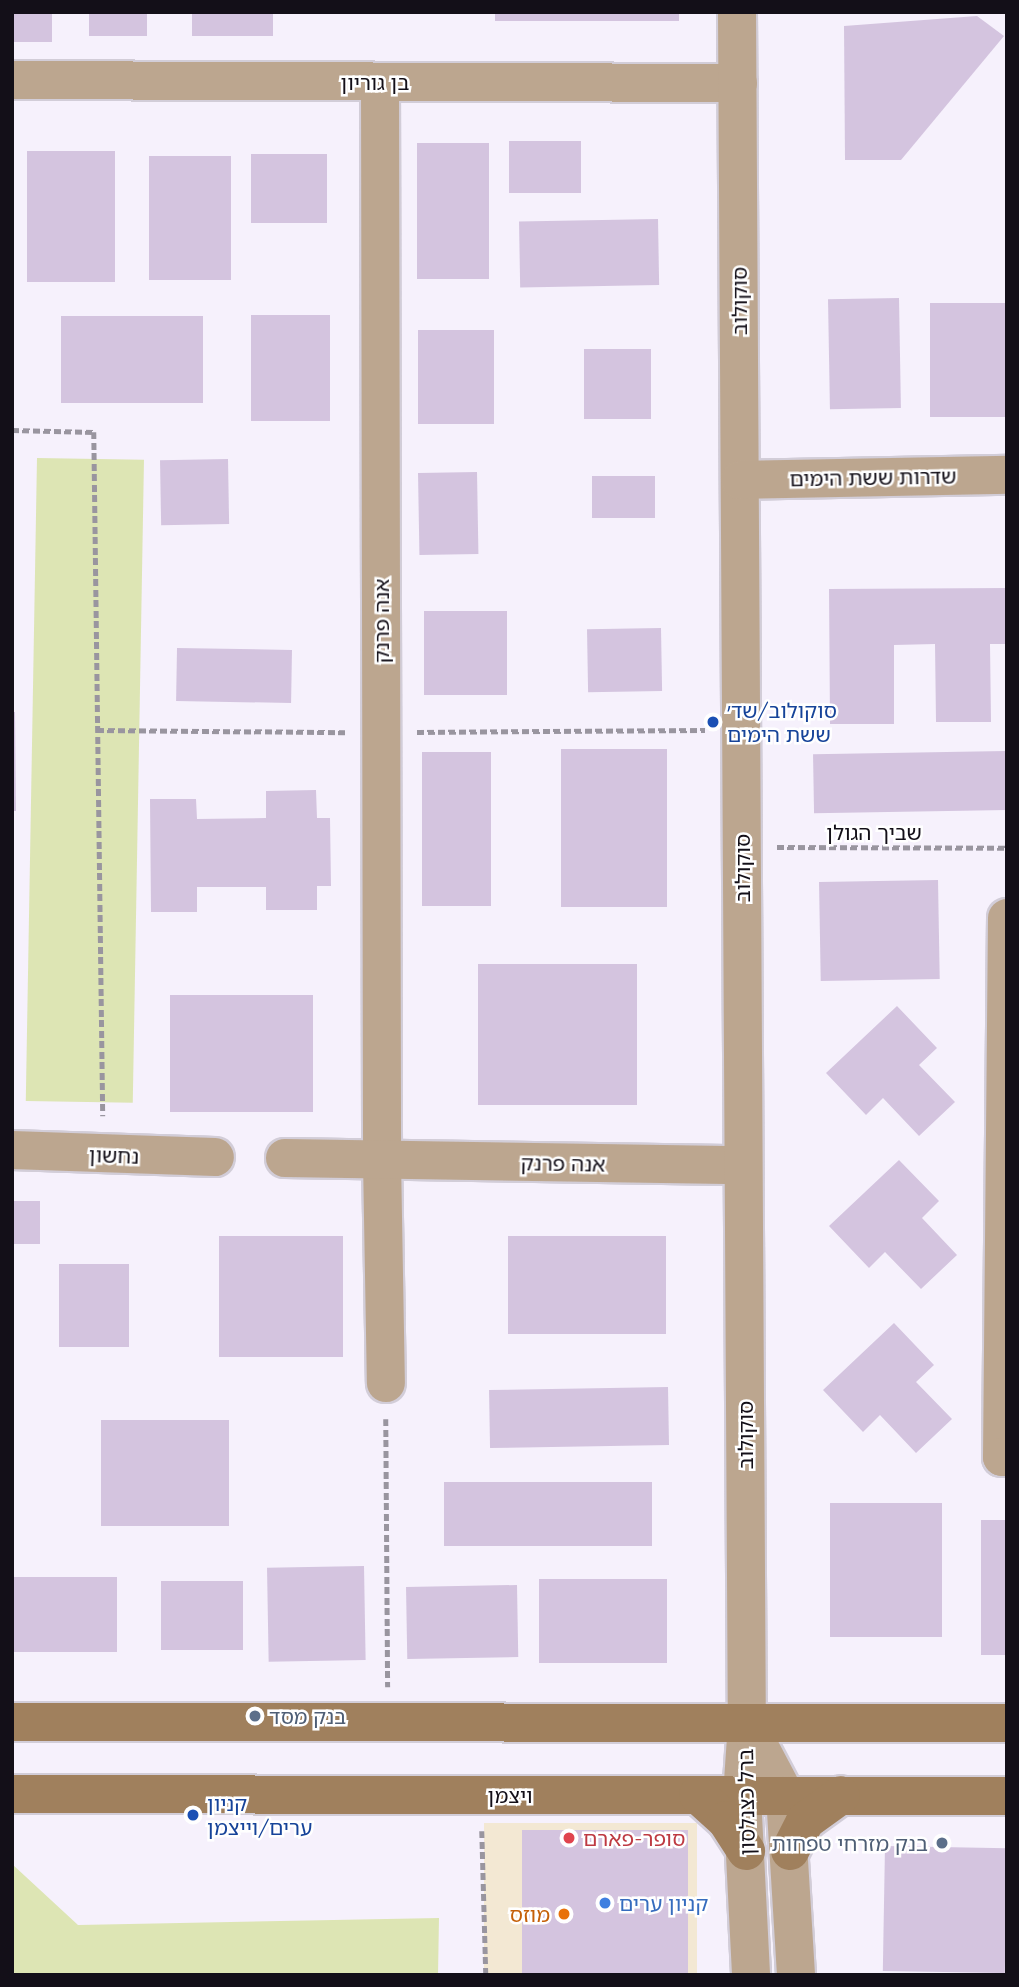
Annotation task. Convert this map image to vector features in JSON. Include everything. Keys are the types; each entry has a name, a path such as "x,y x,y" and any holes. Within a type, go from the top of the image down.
{"main road":[{"path":"12,1722 1007,1723"},
{"name":"ויצמן","path":"12,1794 1007,1796"},
{"path":"698,1795 726,1820 746,1852"},
{"path":"790,1851 805,1821 841,1796"}],"street":[{"name":"סוקולוב","path":"737,12 747,1723"},
{"name":"בן גוריון","path":"12,80 738,83"},
{"name":"אנה פרנק","path":"380,82 382,1160 386,1383"},
{"name":"שדרות ששת הימים","path":"740,480 1007,475"},
{"path":"1007,918 1002,1457 1007,1457"},
{"name":"נחשון","path":"12,1150 215,1157"},
{"name":"אנה פרנק","path":"285,1158 743,1165"},
{"name":"ברל כצנלסון","path":"747,1723 785,1795 796,1975"},
{"name":"ברל כצנלסון","path":"747,1723 742,1796 751,1975"}],"path":[{"path":"12,430 94,432 104,1155"},
{"name":"שביך הגולן","path":"742,847 1007,848"},
{"path":"386,1383 388,1723"},
{"path":"481,1795 486,1975"}],"shaded area":[{"name":"קניון ערים","path":"484,1823 697,1823 697,1975 484,1975"}],"green space":[{"path":"37,458 144,460 133,1103 26,1101"},
{"path":"12,1864 78,1925 439,1918 438,1975 12,1975"}],"building":[{"path":"12,12 52,12 52,42 12,42"},
{"path":"89,12 147,12 147,36 89,36"},
{"path":"192,12 273,12 273,36 192,36"},
{"path":"495,12 679,12 679,21 495,21"},
{"path":"977,16 1004,36 901,160 845,160 844,26"},
{"path":"509,141 581,141 581,193 509,193"},
{"path":"417,143 489,143 489,279 417,279"},
{"path":"27,151 115,151 115,282 27,282"},
{"path":"251,154 327,154 327,223 251,223"},
{"path":"149,156 231,156 231,280 149,280"},
{"path":"658,219 659,285 520,287 519,221"},
{"path":"899,298 901,408 830,409 828,299"},
{"path":"930,303 1007,303 1007,417 930,417"},
{"path":"251,315 330,315 330,421 251,421"},
{"path":"61,316 203,316 203,403 61,403"},
{"path":"418,330 494,330 494,424 418,424"},
{"path":"584,349 651,349 651,419 584,419"},
{"path":"228,459 229,524 161,525 160,460"},
{"path":"477,472 478,554 419,555 418,473"},
{"path":"592,476 655,476 655,518 592,518"},
{"path":"1007,588 1007,644 990,644 991,722 936,722 935,644 894,645 894,724 830,724 829,589"},
{"path":"424,611 507,611 507,695 424,695"},
{"path":"661,628 662,691 588,692 587,629"},
{"path":"177,648 292,650 291,703 176,701"},
{"path":"12,712 15,712 16,811 12,811"},
{"path":"561,749 667,749 667,907 561,907"},
{"path":"1006,751 1007,810 814,813 813,754"},
{"path":"422,752 491,752 491,906 422,906"},
{"path":"316,790 317,818 330,818 331,886 317,886 317,910 266,910 266,887 197,887 197,912 151,912 150,799 196,799 197,819 266,818 266,791"},
{"path":"938,880 940,979 821,981 819,882"},
{"path":"478,964 637,964 637,1105 478,1105"},
{"path":"170,995 313,995 313,1112 170,1112"},
{"path":"897,1006 937,1048 919,1065 955,1102 919,1136 883,1098 866,1115 826,1073"},
{"path":"899,1160 939,1201 922,1218 957,1255 921,1289 885,1252 869,1268 829,1226"},
{"path":"12,1201 40,1201 40,1244 12,1244"},
{"path":"219,1236 343,1236 343,1357 219,1357"},
{"path":"508,1236 666,1236 666,1334 508,1334"},
{"path":"59,1264 129,1264 129,1347 59,1347"},
{"path":"894,1323 934,1365 916,1382 952,1419 916,1453 880,1415 863,1432 823,1390"},
{"path":"668,1387 669,1445 490,1448 489,1390"},
{"path":"101,1420 229,1420 229,1526 101,1526"},
{"path":"444,1482 652,1482 652,1546 444,1546"},
{"path":"830,1503 942,1503 942,1637 830,1637"},
{"path":"981,1520 1007,1520 1007,1655 981,1655"},
{"path":"364,1566 366,1660 269,1662 267,1568"},
{"path":"12,1577 117,1577 117,1652 12,1652"},
{"path":"539,1579 667,1579 667,1663 539,1663"},
{"path":"161,1581 243,1581 243,1650 161,1650"},
{"path":"517,1585 518,1657 407,1659 406,1587"},
{"name":"קניון ערים","path":"522,1830 688,1830 688,1975 522,1975"},
{"path":"885,1846 1007,1848 1005,1973 883,1971"}],"place":[{"name":"סוקולוב/שד׳ ששת הימים","path":"713,722"},
{"name":"בנק מסד","path":"255,1716"},
{"name":"קניון ערים/וייצמן","path":"193,1815"},
{"name":"סופר-פארם","path":"569,1838"},
{"name":"בנק מזרחי טפחות","path":"942,1843"},
{"name":"קניון ערים","path":"605,1903"},
{"name":"מוזס","path":"564,1914"}]}
